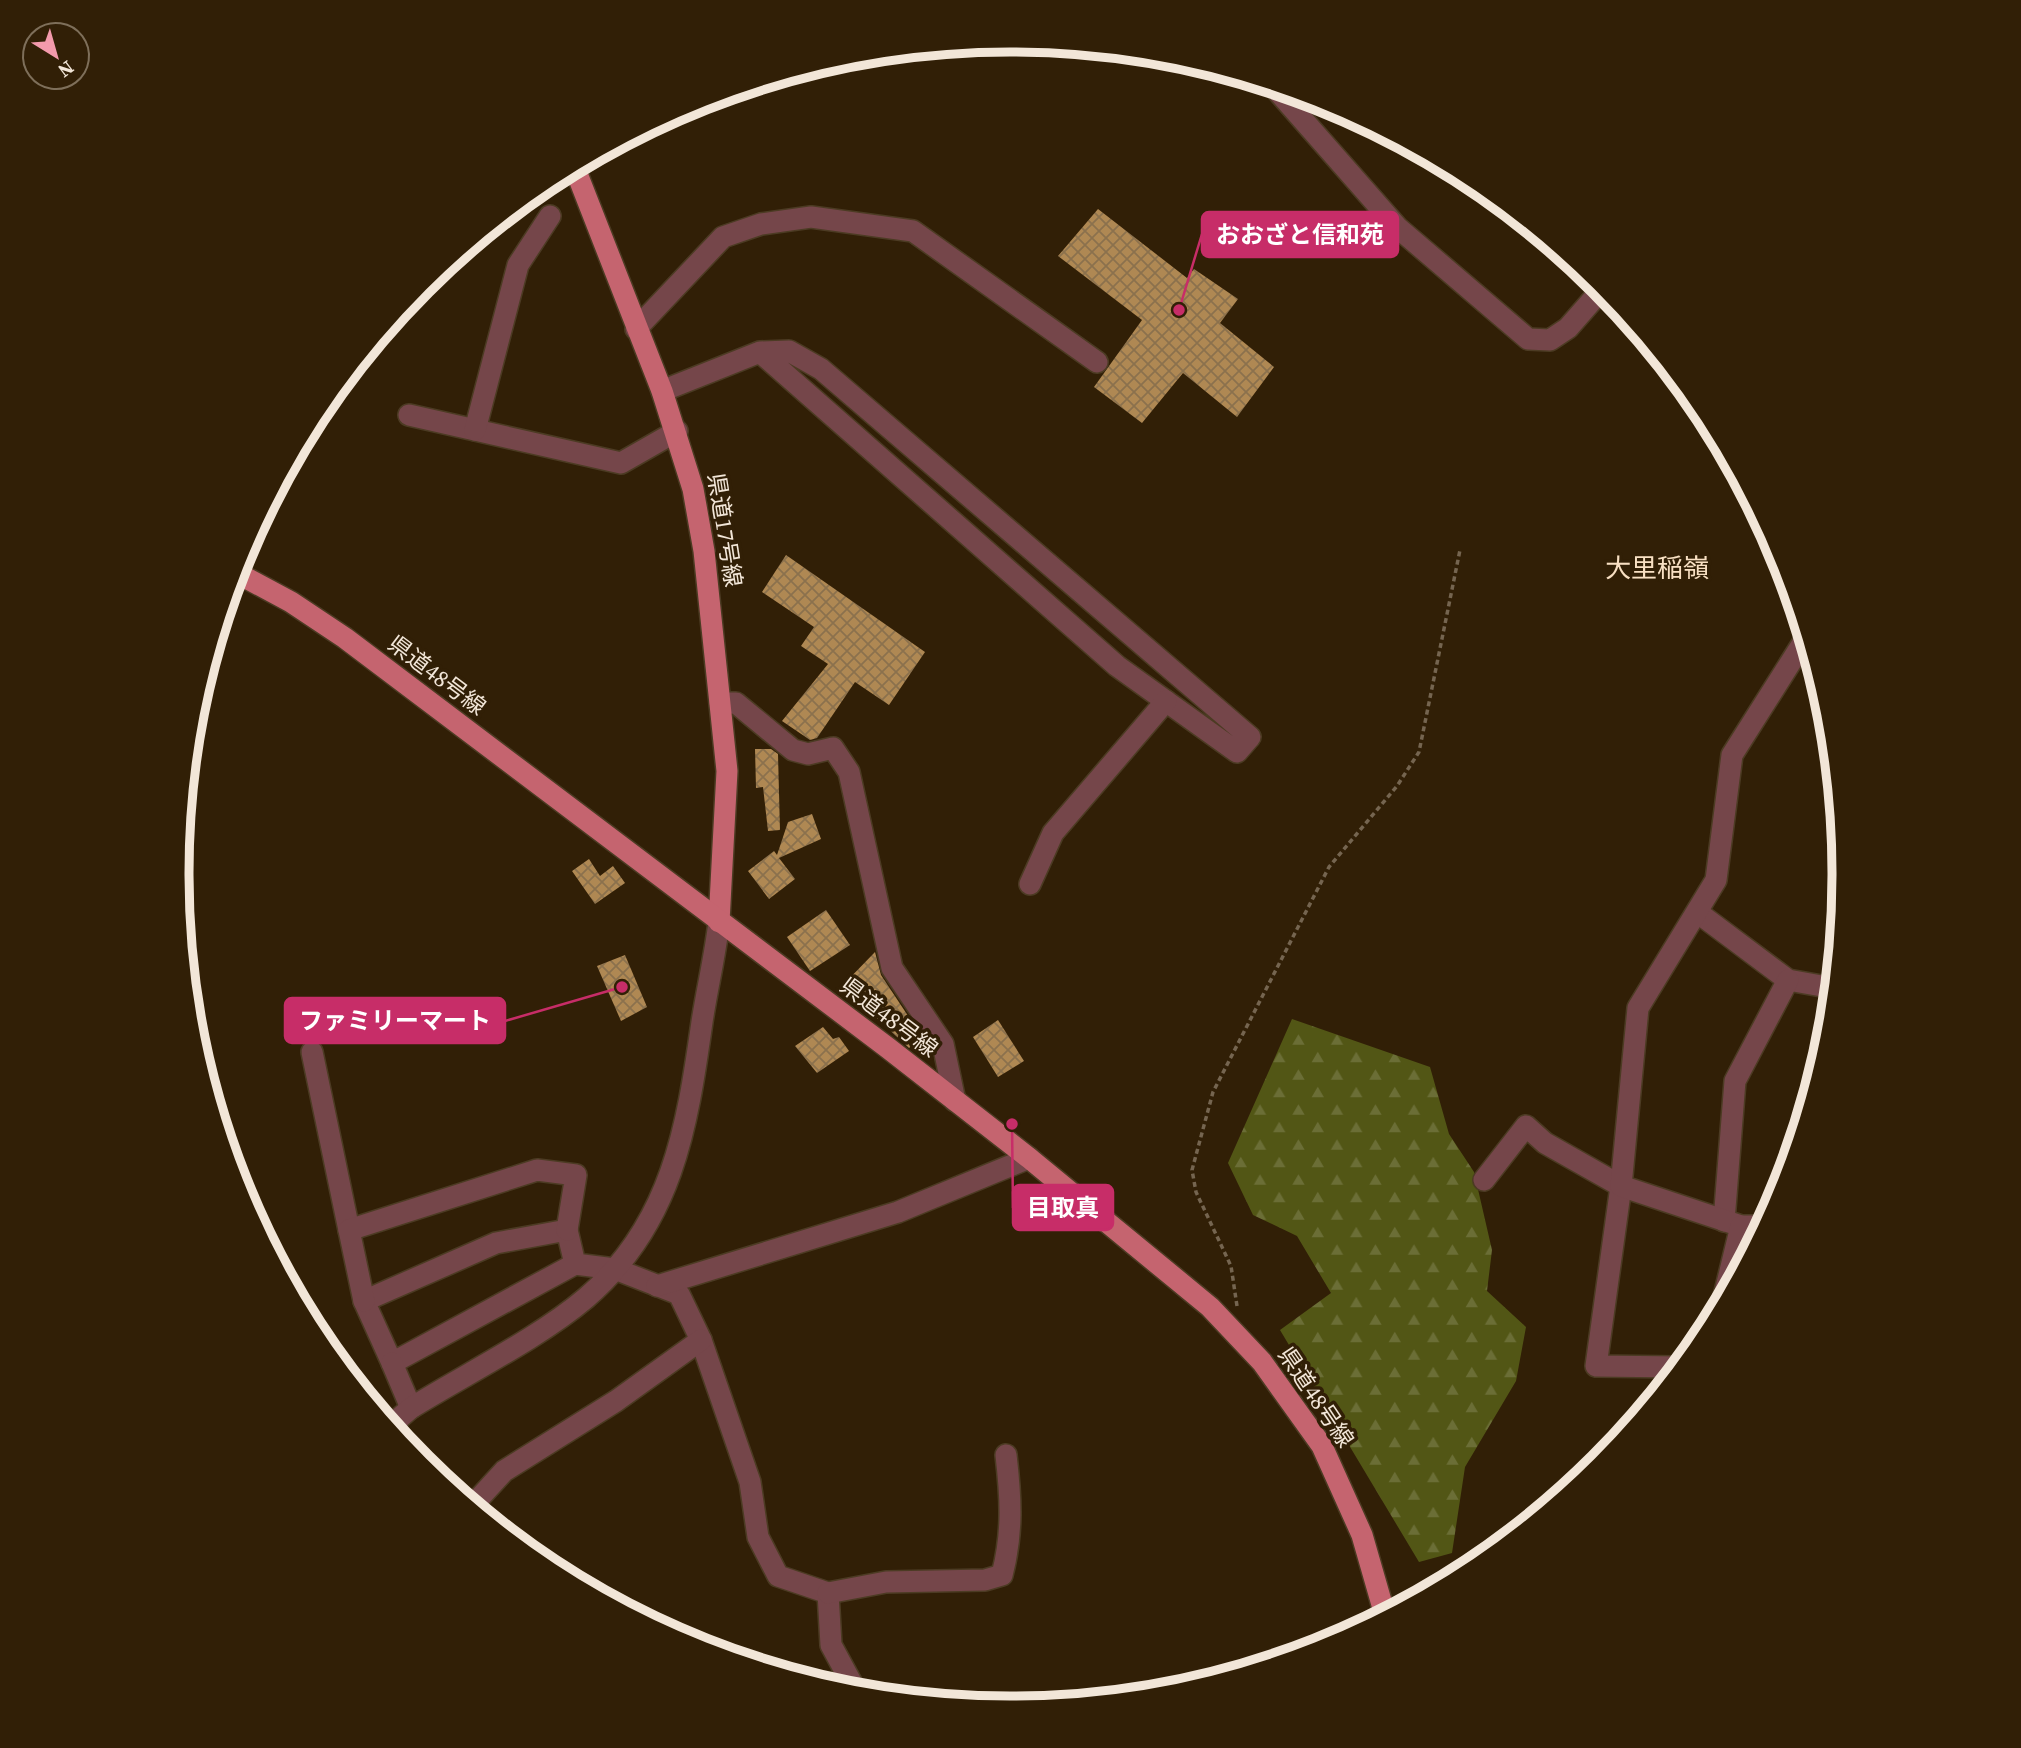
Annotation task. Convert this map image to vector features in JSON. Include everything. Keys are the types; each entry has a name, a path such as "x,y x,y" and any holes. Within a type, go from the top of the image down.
{"main road":[{"name":"県道17号線","path":"578,176 686,457 704,551 727,771 719,922"},
{"name":"県道48号線","path":"245,578 291,602 345,638 955,1101 1179,1279 1238,1335 1298,1408 1322,1446 1362,1535 1382,1606"}],"street":[{"path":"1285,100 1396,227 1528,339 1550,340 1568,328 1595,297"},
{"path":"475,430 518,265 550,216"},
{"path":"636,329 723,237 761,224 811,217 912,231 1097,362"},
{"path":"662,391 760,352 789,351 835,379 1250,737 1237,752 1116,666 760,352"},
{"path":"409,415 621,463 677,431"},
{"path":"1667,1367 1596,1366 1621,1186 1638,1008 1716,880 1732,755 1800,648"},
{"path":"1030,884 1053,833 1166,701"},
{"path":"720,704 736,703 793,750 808,754 833,748 842,759 849,772 892,968 943,1044 955,1101"},
{"path":"1697,912 1788,980 1824,986"},
{"path":"397,1420 411,1408 585,1299 615,1269 660,1202 676,1162 693,1090 719,922"},
{"path":"1726,1278 1732,1224 1735,1081 1788,980"},
{"path":"312,1052 364,1301 411,1408"},
{"path":"1484,1180 1526,1126 1545,1143 1621,1186 1732,1224 1752,1225"},
{"path":"657,1286 898,1212 1029,1158"},
{"path":"349,1230 537,1170 576,1175 567,1230 575,1264"},
{"path":"364,1301 496,1243 567,1230"},
{"path":"392,1363 575,1264 615,1269 679,1294 701,1340 750,1482 758,1536 778,1576 828,1593 886,1582 985,1580 1002,1575 1011,1542 1012,1507 1006,1455"},
{"path":"478,1499 504,1471 616,1401 701,1340"},
{"path":"828,1593 831,1645 851,1680"}],"path":[{"path":"1238,1335 1231,1266 1196,1192 1192,1170 1213,1092 1329,867 1397,786 1419,752 1460,550"}],"green space":[{"path":"1292,1019 1430,1067 1449,1134 1474,1172 1492,1250 1487,1291 1526,1327 1516,1381 1465,1467 1452,1553 1419,1562 1280,1330 1331,1293 1297,1236 1253,1215 1228,1163"}],"building":[{"path":"1098,209 1187,278 1194,269 1238,299 1220,323 1274,367 1237,417 1183,373 1142,423 1094,387 1142,320 1058,256"},
{"path":"786,555 925,652 889,705 855,682 817,738 810,740 782,721 828,664 801,646 814,627 762,592"},
{"path":"755,749 771,749 778,754 780,830 768,831 763,787 756,788"},
{"path":"812,814 821,839 779,858 795,879 769,899 748,871 774,851 777,855 788,822"},
{"path":"589,859 600,876 613,866 625,883 595,904 572,871"},
{"path":"826,910 850,945 810,971 787,937"},
{"path":"875,952 881,975 922,1037 909,1048 842,986"},
{"path":"625,955 647,1007 621,1021 597,966"},
{"path":"998,1020 1024,1061 998,1077 973,1037"},
{"path":"823,1027 833,1039 839,1037 849,1051 817,1073 795,1046"}],"place":[{"name":"おおざと信和苑","path":"1179,310"},
{"name":"ファミリーマート","path":"622,987"},
{"name":"目取真","path":"1012,1124"}],"district":[{"name":"大里稲嶺","path":"1657,568"}]}
